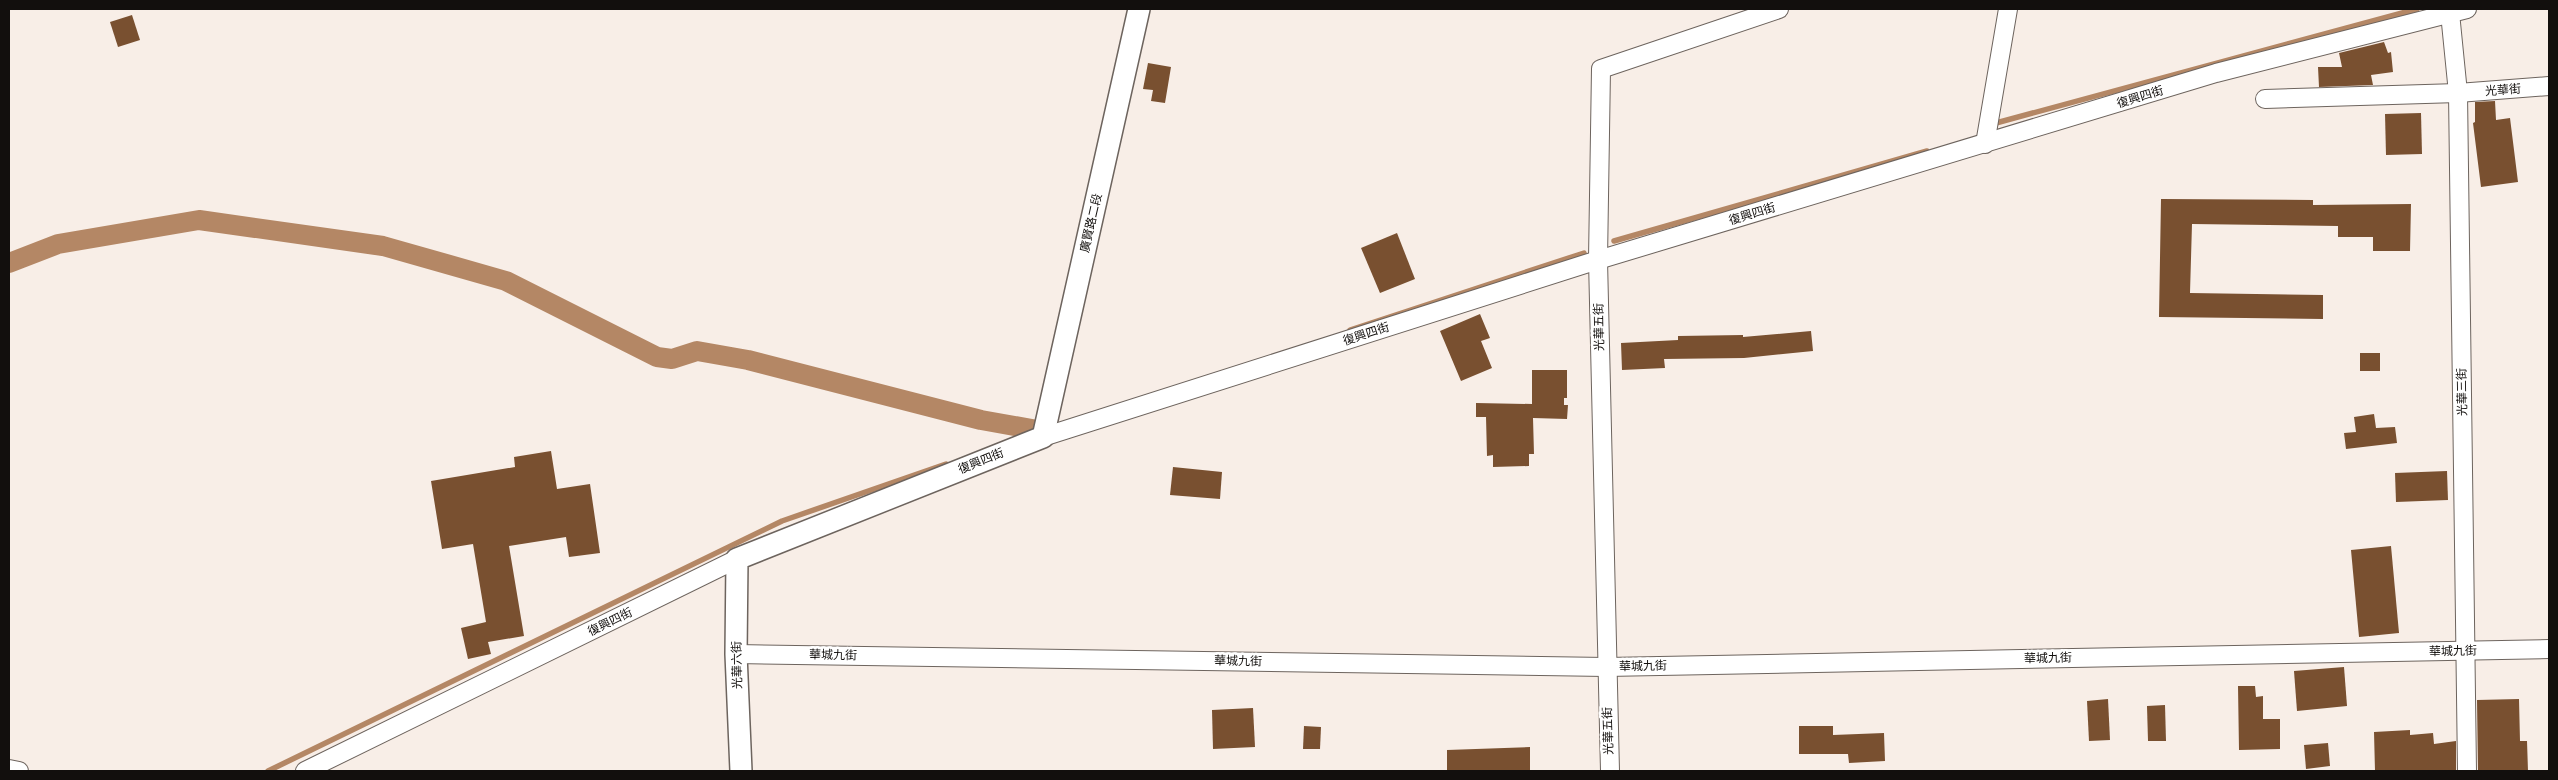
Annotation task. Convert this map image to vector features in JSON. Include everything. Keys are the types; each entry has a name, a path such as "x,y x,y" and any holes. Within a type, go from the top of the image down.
{"street":[{"name":"廣賢路二段","path":"1043,437 1139,9"},
{"name":"光華五街","path":"1610,771 1606,667 1598,260 1601,69 1779,9"},
{"path":"1985,144 2008,9"},
{"name":"復興四街","path":"306,771 738,559 1043,437 1598,260 2216,73 2459,11"},
{"name":"光華三街","path":"2459,11 2458,93 2467,771"},
{"name":"光華街","path":"2265,99 2458,93 2549,86"},
{"name":"光華六街","path":"738,559 736,654 741,771"},
{"name":"華城九街","path":"736,654 1606,667 2549,649"},
{"path":"9,769 19,771"}],"building":[{"path":"132,15 140,40 118,47 110,22"},
{"path":"2384,42 2388,53 2391,52 2393,72 2371,75 2373,85 2319,87 2318,67 2342,67 2339,53"},
{"path":"1148,63 1171,67 1165,103 1151,101 1153,90 1143,89"},
{"path":"2495,101 2496,120 2510,118 2518,182 2481,187 2473,123 2475,122 2475,102"},
{"path":"2421,113 2422,154 2386,155 2385,114"},
{"path":"2161,199 2313,200 2313,205 2411,204 2410,251 2373,251 2373,237 2338,237 2338,226 2192,224 2190,293 2323,295 2323,319 2159,317"},
{"path":"1397,233 1415,279 1380,293 1361,248"},
{"path":"1480,314 1490,338 1481,341 1492,368 1461,381 1440,331"},
{"path":"1811,331 1813,351 1744,358 1664,359 1665,368 1622,370 1621,343 1678,340 1678,336 1743,335 1743,337"},
{"path":"2360,353 2380,353 2380,371 2360,371"},
{"path":"1532,370 1567,370 1567,398 1564,398 1564,405 1568,405 1567,419 1533,418 1534,454 1529,454 1529,466 1493,467 1493,455 1487,456 1486,417 1476,417 1476,403 1532,404"},
{"path":"2374,414 2376,428 2395,427 2397,443 2346,449 2344,433 2356,432 2354,417"},
{"path":"551,451 557,489 590,484 600,553 569,557 566,537 509,546 524,636 488,642 491,654 468,659 461,628 486,622 473,544 442,549 431,481 515,467 514,457"},
{"path":"1173,467 1222,472 1220,499 1170,495"},
{"path":"2447,471 2448,500 2396,502 2395,473"},
{"path":"2391,546 2399,633 2359,637 2351,550"},
{"path":"2344,667 2347,706 2297,711 2294,671"},
{"path":"2238,686 2255,686 2256,697 2263,696 2263,719 2280,719 2280,749 2239,750"},
{"path":"2108,699 2110,740 2089,741 2087,701"},
{"path":"2519,699 2520,741 2527,741 2528,771 2478,771 2477,700"},
{"path":"2165,705 2166,741 2148,741 2147,706"},
{"path":"1253,708 1255,747 1213,749 1212,710"},
{"path":"1304,726 1321,727 1320,749 1303,749"},
{"path":"1799,726 1833,726 1833,735 1884,733 1885,761 1849,763 1848,754 1799,754"},
{"path":"2410,730 2410,735 2433,733 2434,744 2456,741 2456,771 2375,771 2374,732"},
{"path":"2328,743 2330,766 2306,769 2304,745"},
{"path":"1530,747 1530,771 1447,771 1447,750"}],"waterway":[{"path":"1996,123 2417,9"},
{"path":"1614,241 1927,151"},
{"path":"9,263 58,244 199,220 383,246 506,281 657,357 672,359 697,351 748,360 981,420 1043,431"},
{"path":"1350,330 1584,253"},
{"path":"268,771 782,521 946,464"}]}
